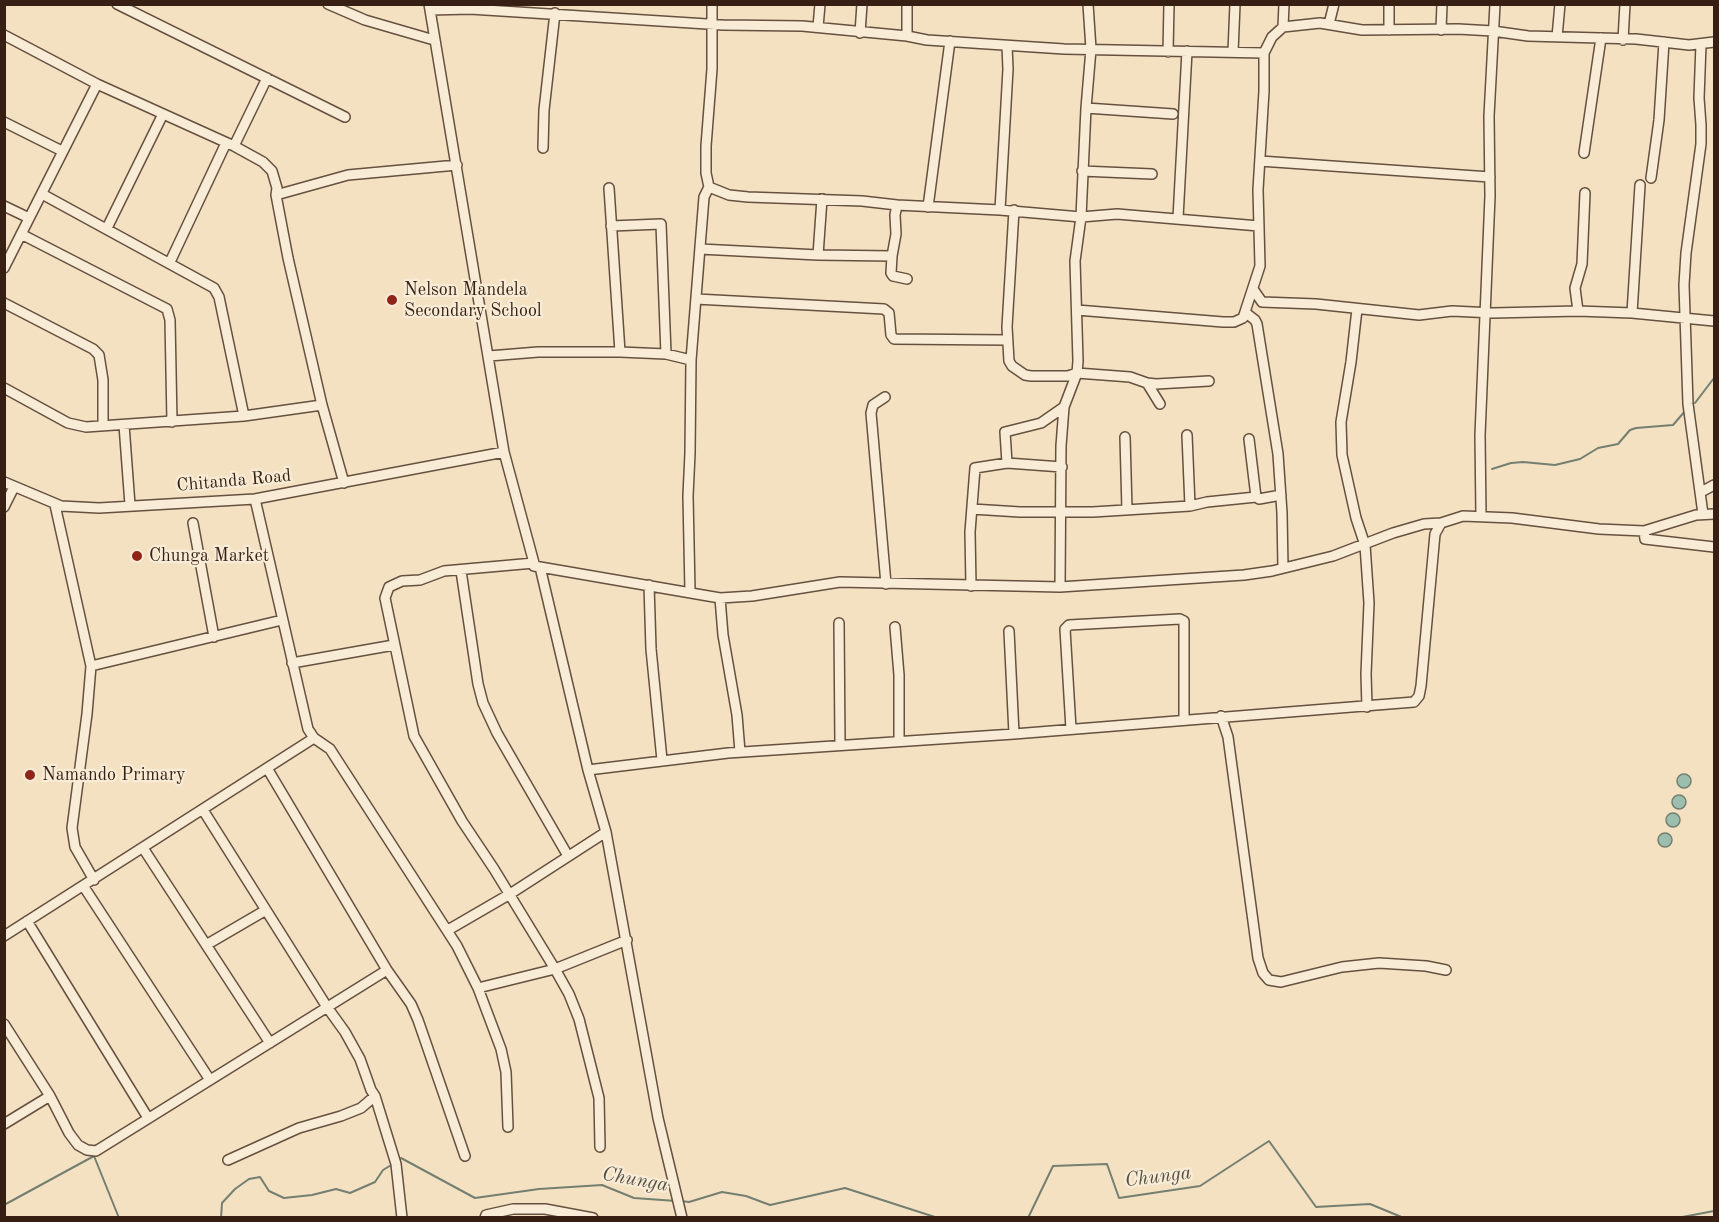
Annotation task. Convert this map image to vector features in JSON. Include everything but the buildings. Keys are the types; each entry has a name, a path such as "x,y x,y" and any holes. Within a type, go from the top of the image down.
{"street":[{"path":"117,4 345,117"},
{"path":"328,4 365,20 434,40"},
{"path":"584,4 584,15"},
{"path":"690,591 688,496 691,360 704,197 709,187 706,173 706,146 712,69 712,4"},
{"path":"818,27 820,4"},
{"path":"860,33 862,4"},
{"path":"907,4 907,36"},
{"path":"1060,587 1064,407 1077,374 1075,261 1081,217 1091,49 1088,4"},
{"path":"1168,52 1169,4"},
{"path":"1233,52 1235,4"},
{"path":"1283,27 1284,4"},
{"path":"1329,24 1334,4"},
{"path":"1389,4 1389,30"},
{"path":"1441,30 1442,4"},
{"path":"1480,516 1479,459 1489,235 1489,116 1495,4"},
{"path":"1557,37 1560,4"},
{"path":"1623,40 1625,4"},
{"path":"681,1215 658,1119 606,832 588,770 537,565 504,452 429,7 818,27 927,40 1007,46 1168,52 1264,52"},
{"path":"543,148 544,110 555,13"},
{"path":"1077,310 1223,322 1239,320 1246,313 1260,266 1260,161 1264,52 1272,38 1283,27 1311,23 1352,29 1493,31 1557,37 1701,44 1714,42"},
{"path":"4,35 97,84 230,144 262,162 272,171 322,405 344,483"},
{"path":"1584,153 1601,38"},
{"path":"928,207 950,41"},
{"path":"1651,177 1659,120 1664,42"},
{"path":"1701,44 1698,98 1701,144 1686,253 1684,318 1688,404 1703,514"},
{"path":"1000,210 1008,69 1007,46"},
{"path":"1178,218 1187,51"},
{"path":"170,262 230,144 267,78"},
{"path":"4,268 97,84"},
{"path":"1086,108 1173,114"},
{"path":"106,228 163,114"},
{"path":"4,122 62,151"},
{"path":"1260,161 1490,177"},
{"path":"276,195 348,175 457,165"},
{"path":"1082,171 1152,174"},
{"path":"1632,313 1640,185"},
{"path":"709,187 729,195 1014,210 1081,217 1117,214 1259,226"},
{"path":"609,188 620,352"},
{"path":"1578,311 1575,288 1582,264 1585,192"},
{"path":"42,194 210,284 219,297 244,416"},
{"path":"818,255 822,199"},
{"path":"897,205 896,234 892,256 893,276 907,279"},
{"path":"4,206 29,218"},
{"path":"1014,210 1007,340 1009,361 1012,366 1025,375 1130,376 1147,383 1209,381"},
{"path":"611,226 661,224 666,354"},
{"path":"21,234 166,309 170,320 172,422"},
{"path":"700,249 892,256"},
{"path":"1253,289 1262,302 1316,304 1419,315 1452,311 1578,311 1632,313 1714,321"},
{"path":"696,298 884,309 889,313 891,335 894,339 1007,340"},
{"path":"4,303 93,349 99,355 103,380 104,425"},
{"path":"1357,309 1341,422 1342,455 1356,518 1365,545 1369,603 1367,706"},
{"path":"1246,313 1257,324 1278,454 1282,567"},
{"path":"489,356 538,352 620,352 666,354 691,360"},
{"path":"1147,383 1160,404"},
{"path":"4,388 68,423 86,427 244,416 322,405"},
{"path":"885,397 873,405 871,413 886,584"},
{"path":"1007,464 1005,432 1041,423 1064,407"},
{"path":"124,424 130,506"},
{"path":"1187,435 1190,506"},
{"path":"1125,436 1126,510"},
{"path":"1249,439 1256,497"},
{"name":"Chitanda Road","path":"4,482 55,505 99,508 255,499 504,452"},
{"path":"971,586 975,468 1007,464 1062,467"},
{"path":"1701,492 1714,485"},
{"path":"4,507 14,487"},
{"path":"972,509 1060,512 1126,510 1190,506 1207,502 1256,497 1259,499 1281,495"},
{"path":"255,499 308,729 314,738 330,748 447,930 478,988 504,1060 508,1127"},
{"path":"55,505 91,666 72,828 75,847 94,880"},
{"path":"600,1147 599,1098 579,1019 569,994 510,894 462,821 414,736 385,598 389,587 402,581 420,580 444,571 537,565 720,598 752,596 840,582 1060,587 1244,575 1272,571 1333,556 1403,530 1424,524 1441,523 1463,516 1512,518 1599,529 1644,531 1703,514 1714,514"},
{"path":"193,523 214,637"},
{"path":"588,770 740,752 1014,734 1413,702 1419,696 1432,587 1435,534 1441,523"},
{"path":"1644,531 1645,539 1714,547"},
{"path":"461,571 478,684 483,703 497,733 568,856"},
{"path":"650,585 651,649 662,760"},
{"path":"720,598 740,752"},
{"path":"1071,729 1065,629 1068,625 1093,623 1180,619 1184,621 1184,720"},
{"path":"91,666 282,620"},
{"path":"839,623 840,745"},
{"path":"894,627 899,675 899,741"},
{"path":"1009,631 1014,734"},
{"path":"292,663 394,645"},
{"path":"1221,716 1228,737 1258,958 1263,973 1269,980 1281,982 1342,967 1379,963 1426,966 1446,970"},
{"path":"4,936 314,738"},
{"path":"267,768 387,970 411,1004 465,1155"},
{"path":"203,810 360,1059 370,1090 375,1096 396,1164 402,1218"},
{"path":"447,930 510,894 606,832"},
{"path":"142,848 270,1043"},
{"path":"84,886 210,1080"},
{"path":"206,945 266,910"},
{"path":"27,921 148,1118"},
{"path":"478,988 555,969 627,940"},
{"path":"4,1024 50,1096 69,1133 78,1145 87,1150 96,1151 387,970"},
{"path":"4,1124 50,1096"},
{"path":"228,1160 299,1128 350,1113 361,1108 375,1096"},
{"path":"485,1218 486,1215 513,1209 545,1209 594,1218"}],"shaded area":[{"path":"1681,774 1687,774 1691,781 1687,788 1681,788 1677,784 1677,778"},
{"path":"1676,795 1682,795 1686,802 1682,809 1676,809 1672,805 1672,799"},
{"path":"1670,813 1676,813 1680,820 1676,827 1670,827 1666,823 1666,817"},
{"path":"1662,833 1668,833 1672,840 1668,847 1662,847 1658,843 1658,837"}],"waterway":[{"path":"1695,403 1714,378"},
{"path":"1492,469 1511,463 1555,465 1580,459 1598,448 1618,444 1630,430 1673,425 1686,410"},
{"name":"Chunga","path":"1028,1218 1053,1166 1107,1164 1119,1198 1200,1186 1269,1141 1316,1207 1370,1204 1404,1218"},
{"name":"Chunga","path":"4,1205 94,1156 119,1218"},
{"name":"Chunga","path":"401,1158 475,1198 539,1189 602,1185 634,1198 676,1201"},
{"name":"Chunga","path":"221,1218 222,1203 235,1189 249,1179 260,1177 269,1191 284,1198 312,1195 336,1189 350,1193 375,1182 383,1170 393,1164"},
{"name":"Chunga","path":"681,1201 689,1202 722,1192 746,1196 770,1205 845,1188 938,1218"},
{"name":"Chunga","path":"1677,1218 1714,1211"}],"place":[{"name":"Nelson Mandela Secondary School","path":"392,300"},
{"name":"Chunga Market","path":"137,556"},
{"name":"Namando Primary","path":"30,775"}]}
